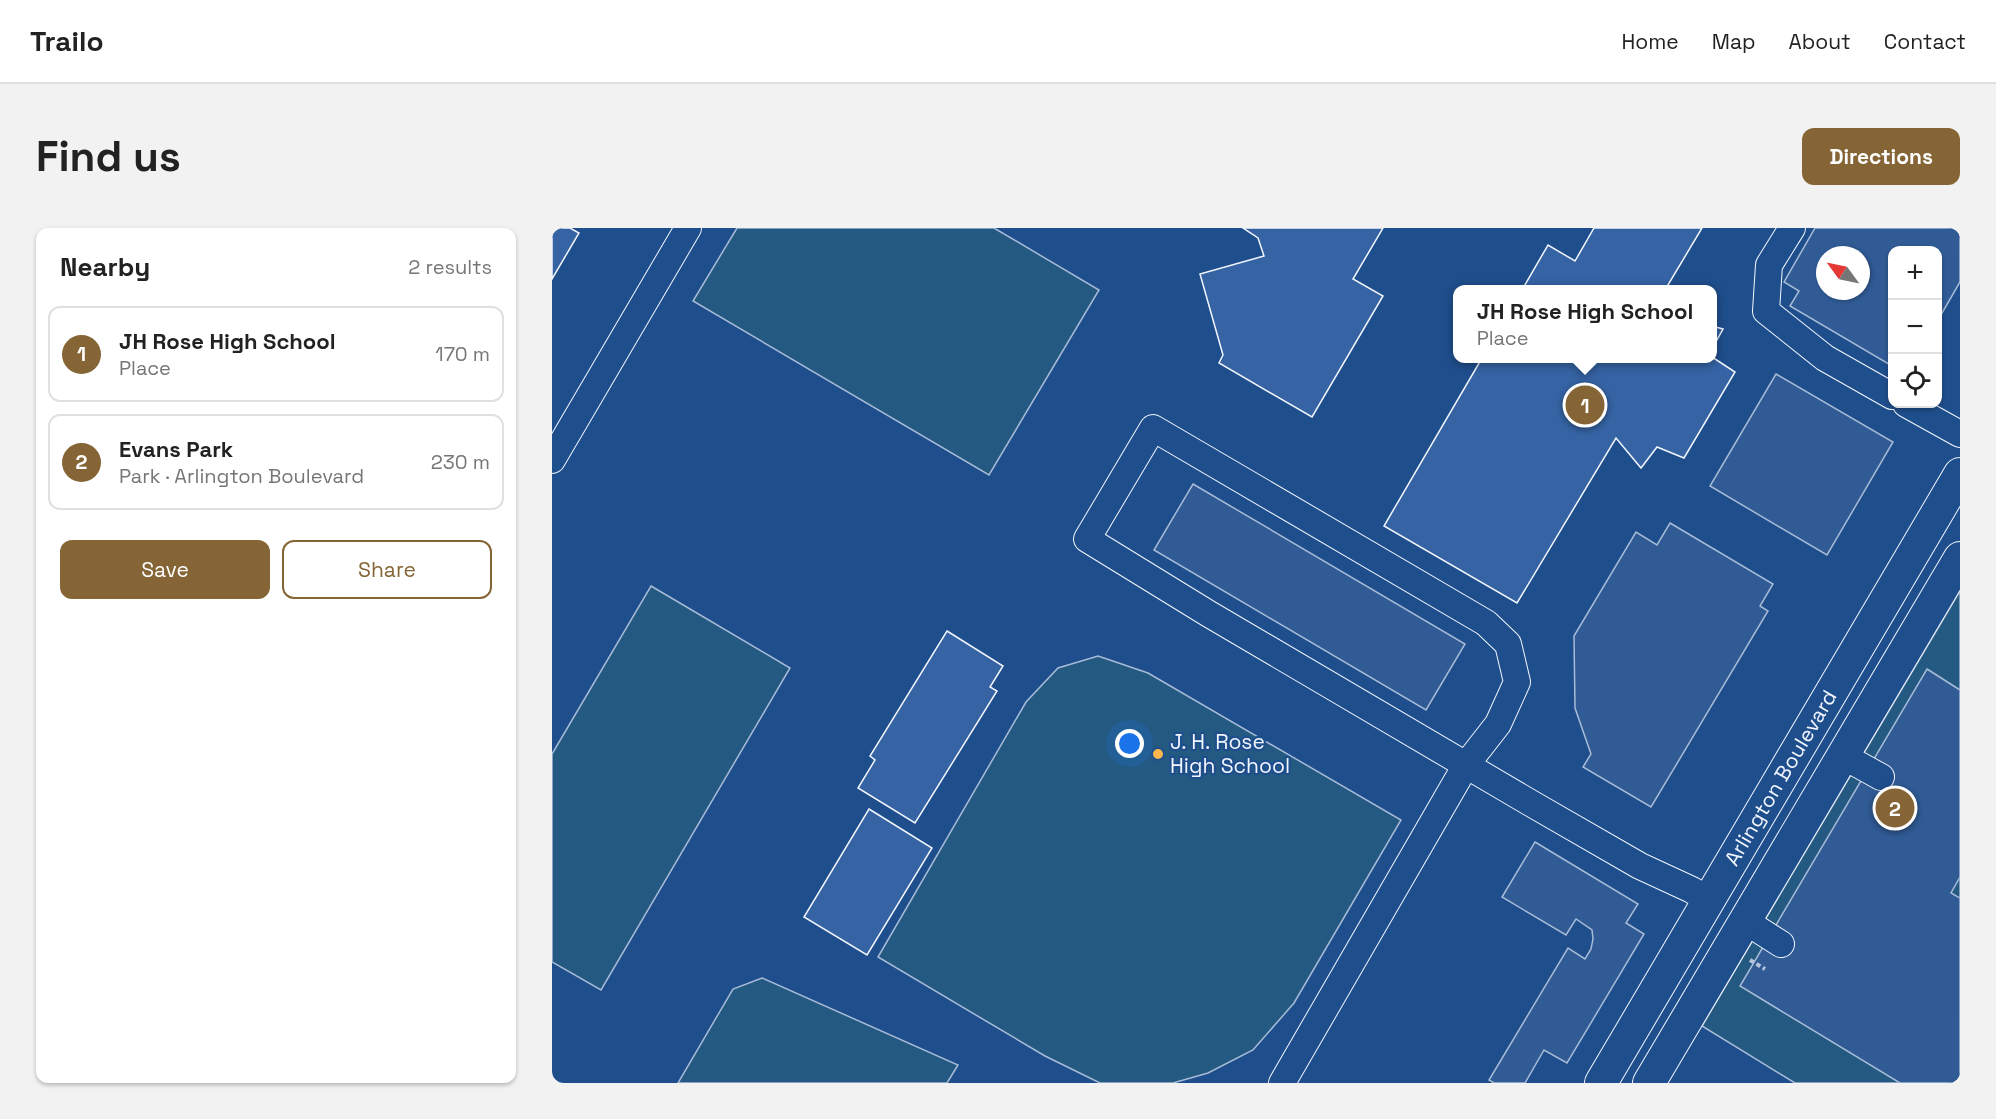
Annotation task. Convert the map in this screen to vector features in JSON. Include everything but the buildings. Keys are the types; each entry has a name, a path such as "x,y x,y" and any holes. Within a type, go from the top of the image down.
{"main road":[{"name":"Arlington Boulevard","path":"1601,1083 1960,474"},
{"name":"Arlington Boulevard","path":"1649,1083 1960,558"},
{"path":"1843,756 1837,738 1837,722 1878,648 1885,602"},
{"path":"1709,901 1745,921"}],"lane":[{"path":"552,460 688,228"},
{"path":"1792,228 1769,266 1766,311 1825,358 1888,393"},
{"path":"1913,408 1960,434"},
{"path":"1282,1083 1466,765 1498,724 1517,682 1508,644 1486,622 1153,428 1087,539 1219,620 1466,765 1641,866 1692,890 1709,901"},
{"path":"1843,756 1881,777"},
{"path":"1745,921 1781,944"}],"shaded area":[{"path":"737,228 994,228 1099,290 989,475 693,301"},
{"path":"1815,228 1960,228 1960,282 1942,313 1942,246 1888,246 1888,364 1790,306 1799,291 1784,282"},
{"path":"1776,374 1893,442 1827,555 1710,486"},
{"path":"1193,484 1465,644 1426,710 1154,550"},
{"path":"1670,523 1773,584 1760,606 1768,611 1651,807 1583,767 1591,754 1575,708 1574,636 1636,532 1657,545"},
{"path":"651,586 790,668 601,990 552,962 552,754"},
{"path":"1960,591 1960,1083 1795,1083 1702,1026"},
{"path":"1098,656 1148,673 1401,820 1294,1003 1253,1050 1208,1073 1173,1083 1100,1083 1045,1056 878,957 1026,702 1058,668"},
{"path":"1927,669 1960,690 1960,877 1951,893 1960,898 1960,1083 1900,1083 1740,986"},
{"path":"1535,842 1638,904 1626,923 1644,934 1567,1063 1544,1050 1525,1083 1494,1083 1489,1080 1568,948 1585,959 1591,949 1593,939 1592,930 1576,919 1566,935 1502,897"},
{"path":"762,978 958,1065 947,1083 678,1083 733,989"}],"place":[{"name":"JH Rose High School","path":"1585,405"},
{"name":"J. H. Rose High School","path":"1158,754"},
{"name":"Evans Park","path":"1895,808"}]}
